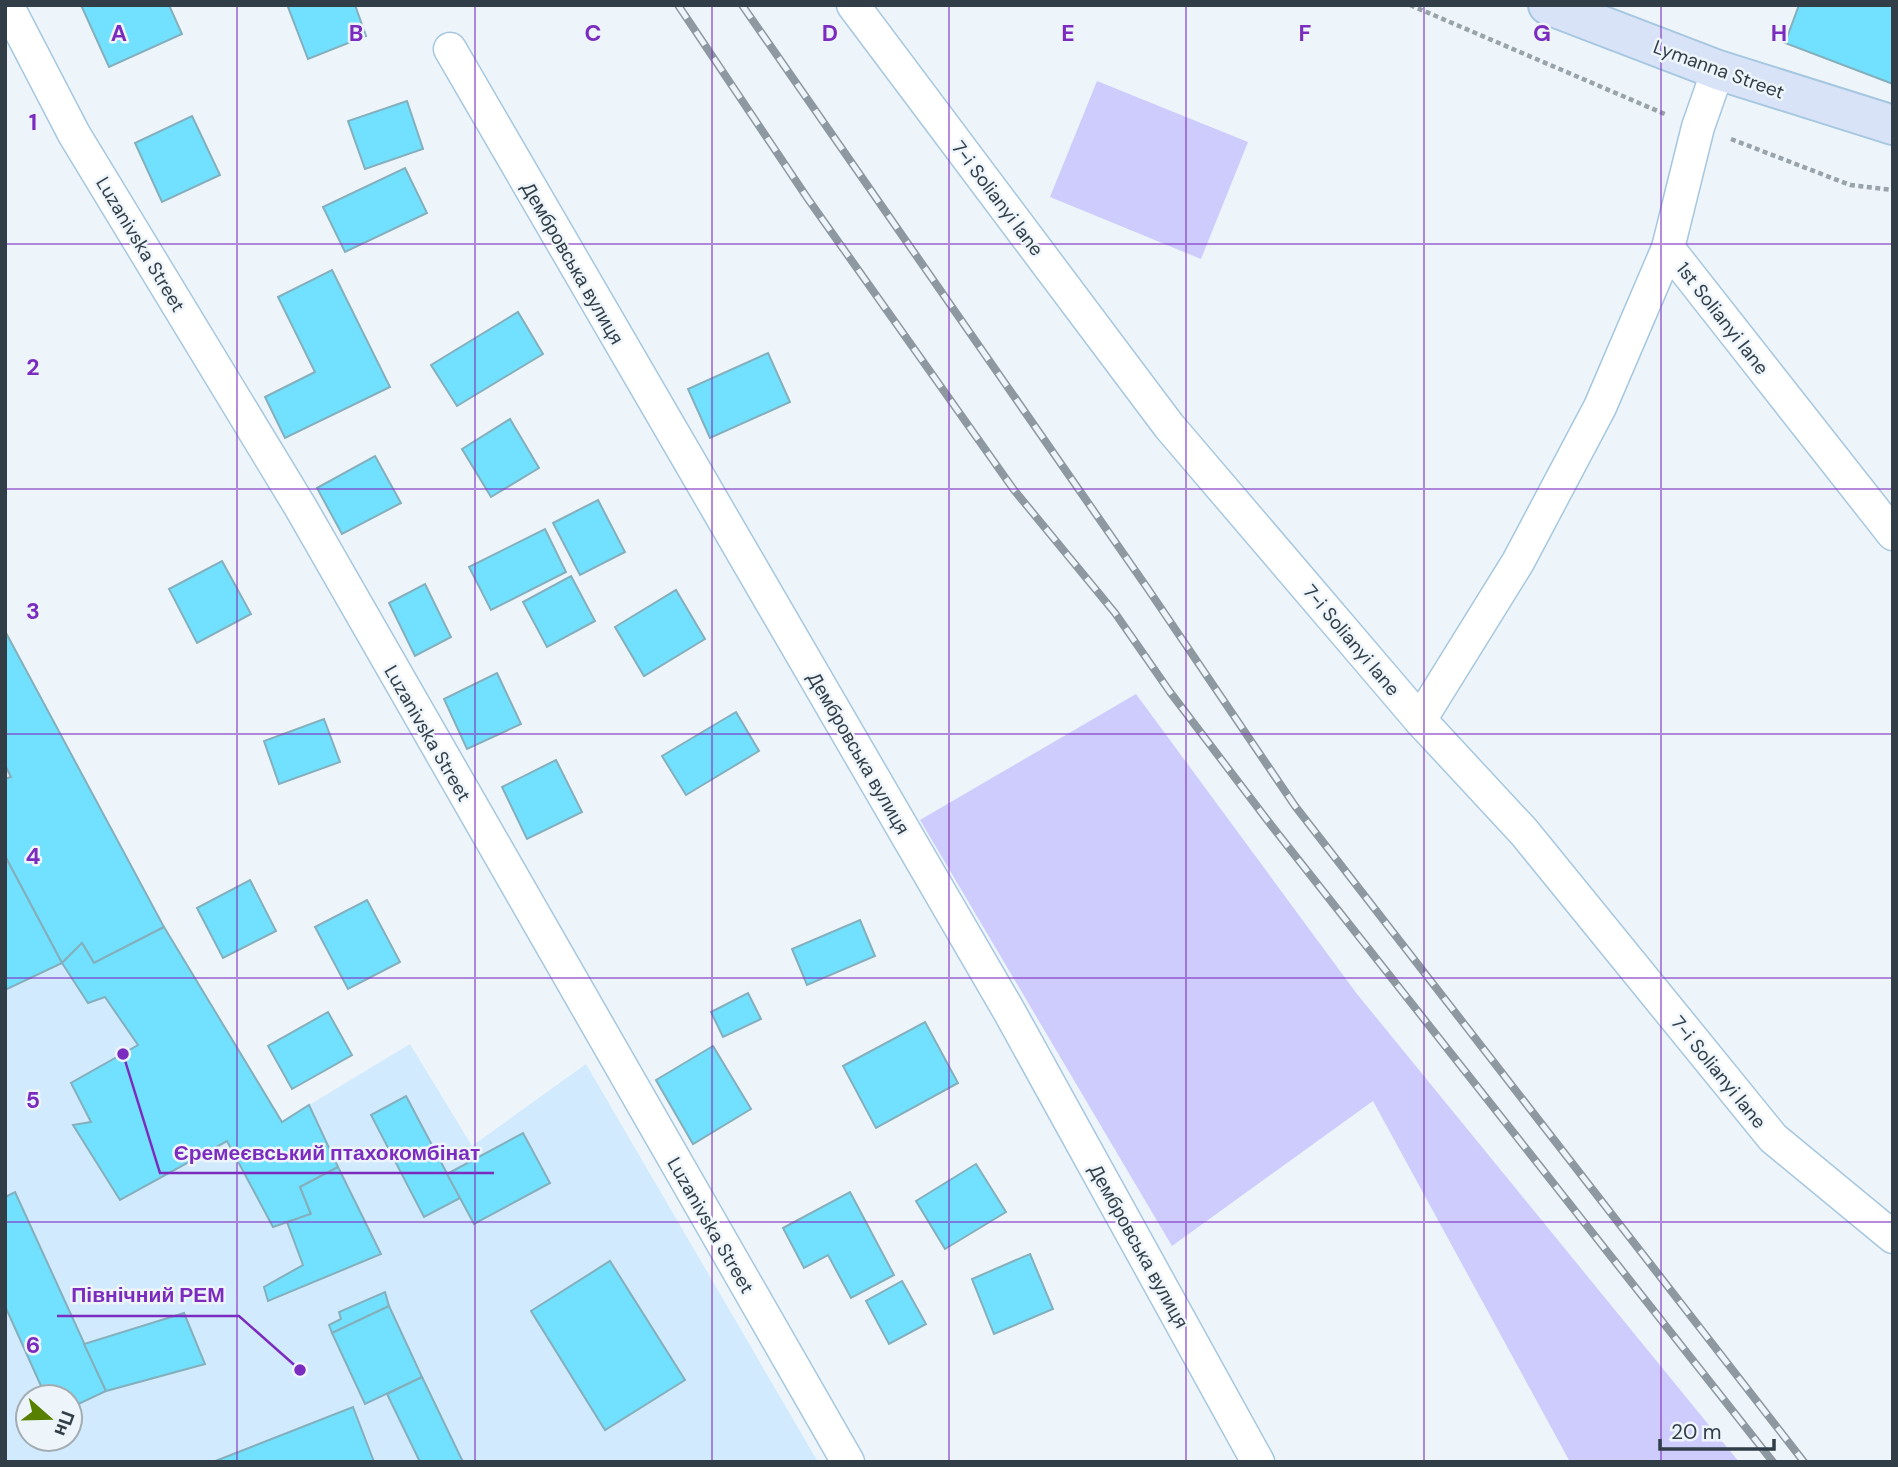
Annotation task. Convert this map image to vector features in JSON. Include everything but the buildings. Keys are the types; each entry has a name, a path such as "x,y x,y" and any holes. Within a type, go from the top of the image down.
{"main road":[{"name":"Lymanna Street","path":"1548,5 1718,70 1893,125"}],"street":[{"name":"Luzanivska Street","path":"7,5 74,134 301,508 848,1462"},
{"name":"7-i Solianyi lane","path":"853,5 1169,426 1420,720 1524,831 1773,1138 1893,1237"},
{"name":"Дембровська вулиця","path":"450,49 1009,1012 1258,1462"},
{"name":"1st Solianyi lane","path":"1718,70 1698,127 1668,248 1893,534"},
{"path":"1420,720 1518,562 1600,407 1668,248"}],"path":[{"path":"1410,5 1634,103 1850,185 1893,190"}],"shaded area":[{"path":"1097,81 1248,142 1201,259 1050,197"},
{"path":"5,631 164,927 281,1122 410,1044 472,1146 586,1064 818,1462 5,1462"},
{"path":"1136,694 1357,994 1739,1462 1570,1462 1373,1101 1172,1246 920,820"}],"railway":[{"path":"678,5 808,199 1014,490 1115,613 1170,692 1271,825 1773,1462"},
{"path":"742,5 1148,589 1295,806 1804,1462"}],"place":[{"name":"Єремеєвський птахокомбінат","path":"123,1054"},
{"name":"Північний РЕМ","path":"300,1370"}]}
